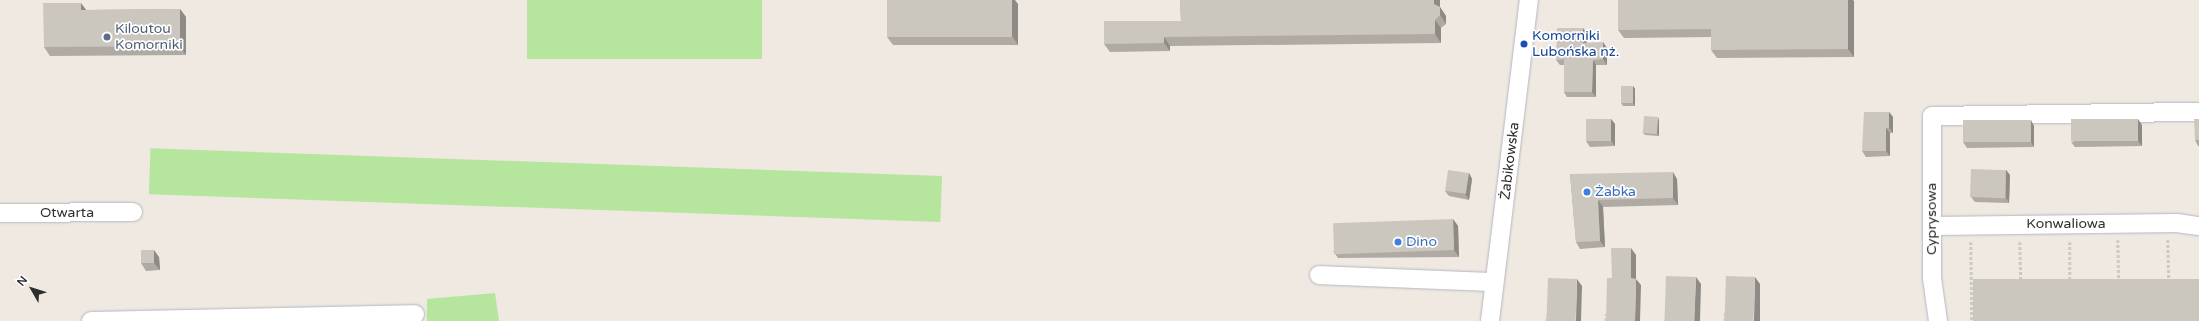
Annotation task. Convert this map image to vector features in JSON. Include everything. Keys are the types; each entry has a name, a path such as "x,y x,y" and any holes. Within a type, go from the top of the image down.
{"street":[{"name":"Żabikowska","path":"1490,321 1529,0"},
{"name":"Cyprysowa","path":"1938,321 1932,278 1932,116 2199,112"},
{"name":"Otwarta","path":"0,213 133,212"},
{"name":"Konwaliowa","path":"1933,226 2118,223 2191,223 2199,226"},
{"path":"1319,275 1494,282"},
{"path":"91,321 415,314"}],"path":[{"path":"2118,223 2120,291"},
{"path":"2168,223 2169,291"},
{"path":"2019,224 2021,291"},
{"path":"2069,224 2070,291"},
{"path":"1971,225 1972,321"},
{"path":"1725,321 1725,313 1731,312"},
{"path":"1606,321 1606,314 1611,314"},
{"path":"1547,321 1547,315 1552,315"}],"green space":[{"path":"527,0 762,0 762,59 527,59"},
{"path":"150,148 942,176 940,222 149,194"},
{"path":"495,293 499,321 427,321 427,299"}],"building":[{"path":"887,0 1012,0 1012,37 887,37"},
{"path":"1180,0 1434,0 1434,4 1440,7 1440,15 1435,20 1435,34 1164,37 1164,43 1104,44 1104,21 1181,21"},
{"path":"1618,0 1848,0 1848,49 1711,50 1711,29 1618,30"},
{"path":"43,3 81,3 81,10 180,9 180,46 44,47"},
{"path":"1557,28 1583,28 1583,43 1603,42 1603,59 1593,60 1592,92 1564,92 1564,59 1556,60"},
{"path":"1621,86 1633,86 1633,103 1621,103"},
{"path":"1864,112 1889,112 1889,128 1886,128 1886,151 1862,151"},
{"path":"1644,116 1658,117 1657,134 1643,133"},
{"path":"1586,119 1611,119 1611,141 1586,141"},
{"path":"2071,119 2138,119 2138,141 2071,141"},
{"path":"2194,119 2199,119 2199,140 2195,140"},
{"path":"1963,120 2031,120 2031,142 1963,142"},
{"path":"1971,169 2006,170 2005,198 1970,197"},
{"path":"1448,170 1469,173 1466,194 1445,191"},
{"path":"1673,172 1673,198 1598,200 1600,241 1576,242 1570,174"},
{"name":"Dino","path":"1453,219 1454,250 1334,254 1333,223"},
{"path":"1611,248 1631,248 1631,278 1636,279 1635,321 1606,321 1607,278 1612,278"},
{"path":"141,250 154,250 154,263 141,263"},
{"path":"1666,276 1696,277 1694,321 1664,321"},
{"path":"1726,276 1755,277 1753,321 1724,321"},
{"path":"1548,278 1577,279 1576,321 1546,321"},
{"path":"1973,279 2199,279 2199,321 1973,321"}],"place":[{"name":"Kiloutou Komorniki","path":"107,37"},
{"name":"Komorniki Lubońska nż.","path":"1524,44"},
{"name":"Żabka","path":"1587,192"},
{"name":"Dino","path":"1398,242"}]}
